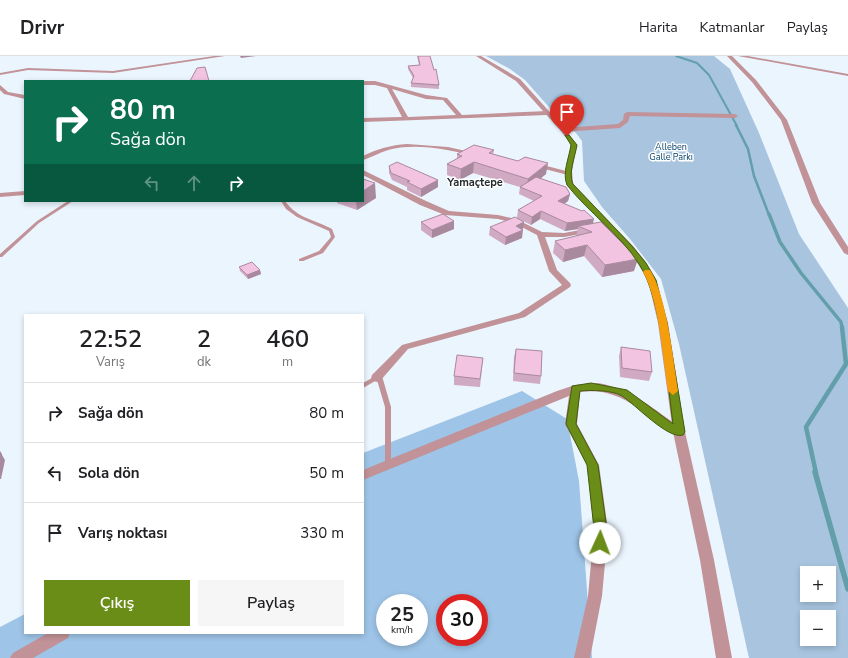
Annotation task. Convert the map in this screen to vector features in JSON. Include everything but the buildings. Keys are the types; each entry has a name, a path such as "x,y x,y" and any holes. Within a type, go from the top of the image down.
{"street":[{"path":"0,74 28,69 125,71 223,56"},
{"path":"478,56 518,80 563,130 574,145 568,173 570,185 603,229 642,263 652,280 663,323 679,432 707,560 724,658"},
{"path":"728,56 754,81 784,120 816,203 848,253"},
{"path":"740,56 848,75"},
{"path":"364,83 375,84 426,97 445,99 460,116"},
{"path":"0,87 3,93 24,97"},
{"path":"389,88 406,118"},
{"path":"364,120 547,113"},
{"path":"563,130 620,126 626,121 627,114 734,116"},
{"path":"364,158 381,150 399,146 459,150 485,156"},
{"path":"526,163 568,173"},
{"path":"364,173 423,203 448,213 510,219 540,234 564,235 603,229"},
{"path":"0,195 24,193"},
{"path":"378,377 405,347 522,314 567,285 554,271 540,234"},
{"path":"364,475 575,389 591,386 624,392 658,420 679,432"},
{"path":"575,389 571,424 592,465 601,530 595,596 582,658"},
{"path":"18,658 61,634"}],"lane":[{"path":"0,256 38,222 69,202"},
{"path":"284,202 293,214 323,224 331,230 333,237 321,252 301,260"},
{"path":"364,385 378,377 388,407 388,464"}],"green space":[{"name":"Alleben Galle Parkı","path":"486,56 714,56 730,69 759,133 799,234 848,308 848,658 749,658 679,344 661,279 630,239 602,207 584,181 582,141 576,133 556,115 525,80 510,69"}],"shaded area":[{"path":"522,391 567,419 579,481 592,658 0,658 0,627 24,615 24,634 364,634 364,453"}],"waterway":[{"path":"676,56 697,63 709,75 737,126"},
{"path":"736,125 748,149 754,176 769,215"},
{"path":"769,214 780,242 801,273 841,322 842,328"},
{"path":"816,473 806,427 846,364 842,327"},
{"path":"815,472 848,589"}],"slow traffic":[{"path":"647,272 652,280 663,323 673,391"}],"district":[{"name":"Yamaçtepe","path":"475,182"}],"route":[{"path":"567,136 574,145 573,156 568,173 570,185 630,248 642,263 652,280 663,323 679,432 658,420 624,392 591,386 575,389 572,404 571,424 592,465 597,491 601,530 600,543"}]}
